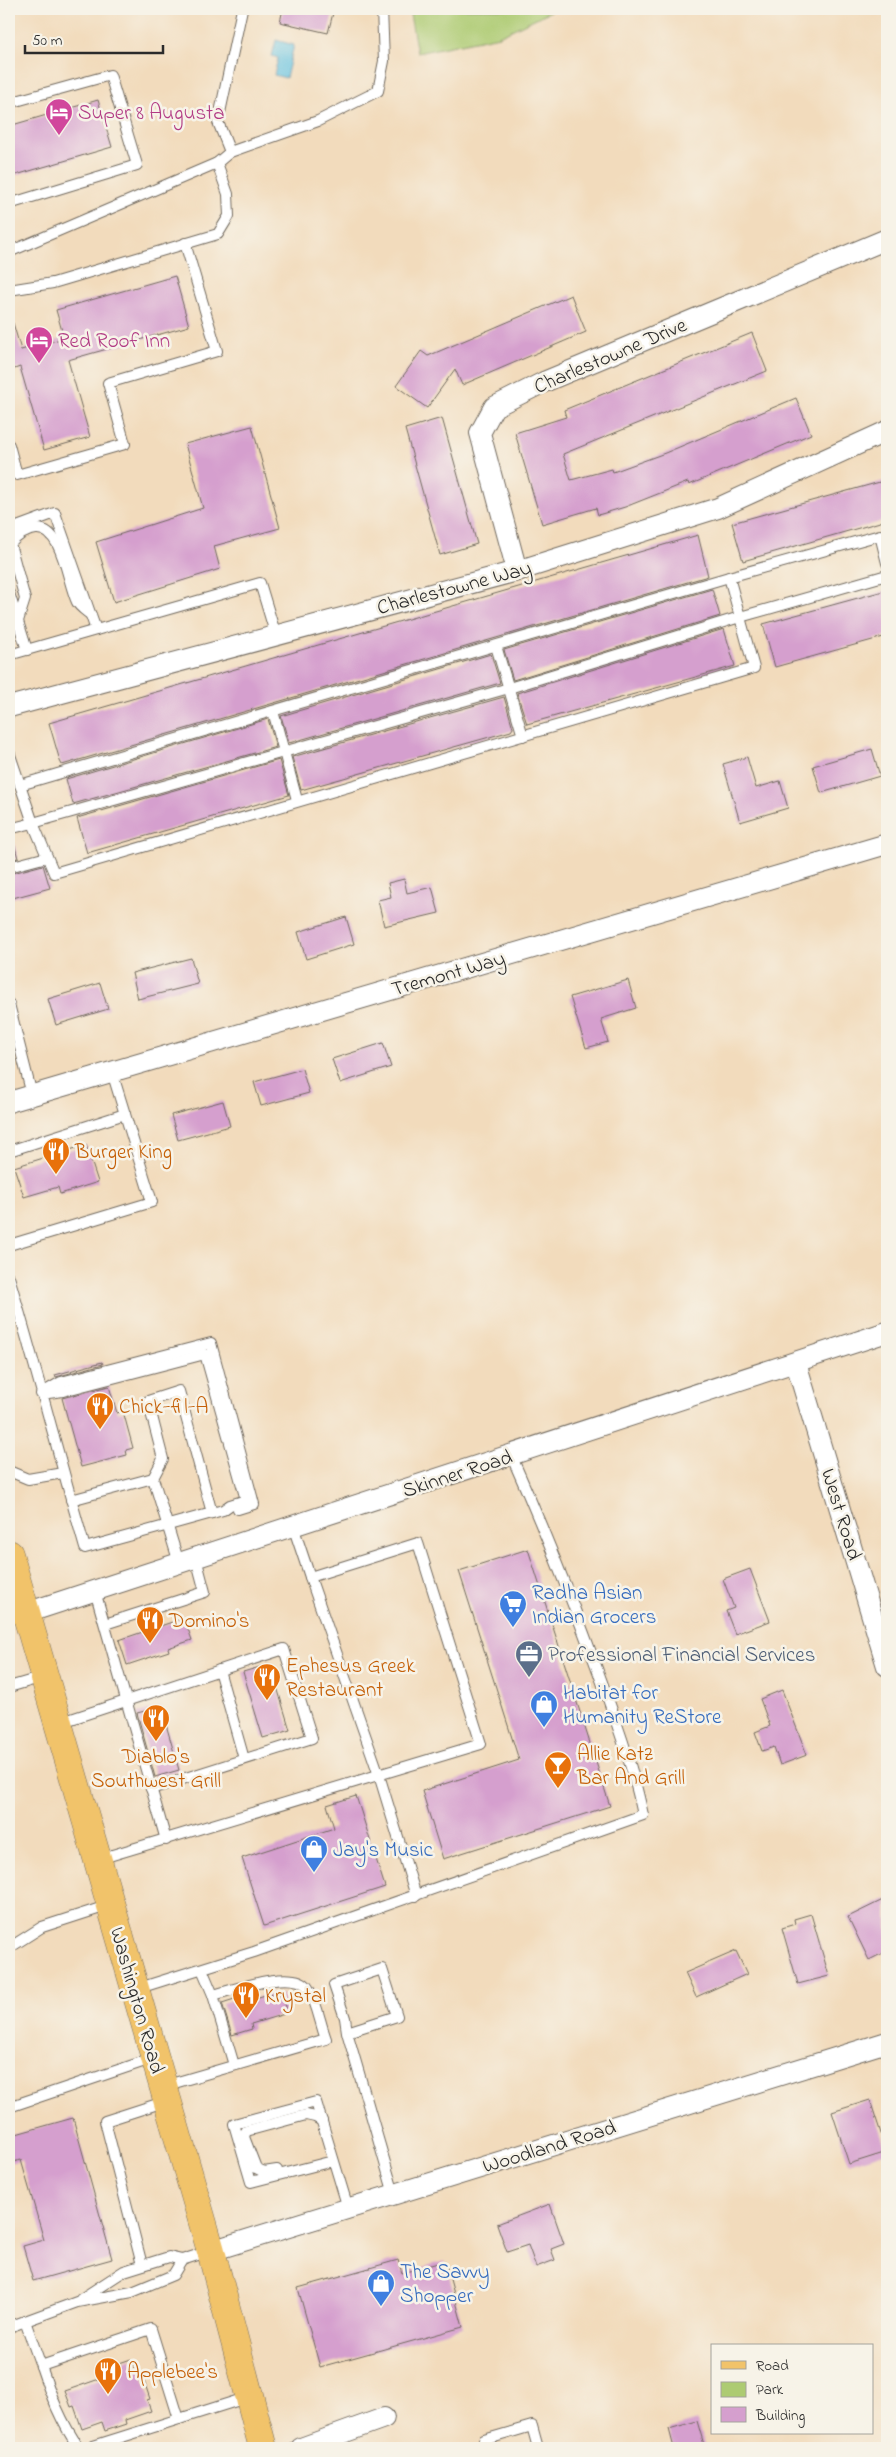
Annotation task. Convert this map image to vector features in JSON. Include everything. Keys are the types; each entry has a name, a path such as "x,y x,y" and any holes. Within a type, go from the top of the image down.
{"main road":[{"name":"Washington Road","path":"9,1554 211,2251 263,2448"}],"street":[{"name":"Charlestowne Drive","path":"516,571 480,433 494,407 544,382 887,240"},
{"name":"Charlestowne Way","path":"9,707 516,571 718,508 887,431"},
{"name":"Tremont Way","path":"9,1102 887,844"},
{"name":"Skinner Road","path":"26,1614 887,1332"},
{"name":"West Road","path":"796,1362 887,1666"},
{"name":"Woodland Road","path":"211,2251 887,2042"},
{"path":"300,2448 384,2418"}],"lane":[{"path":"9,252 217,162 230,152 318,121 378,91 384,61 382,9"},
{"path":"230,152 218,122 243,10"},
{"path":"9,103 110,75 136,165 9,204"},
{"path":"9,290 53,284 218,234 229,216 228,194 217,162"},
{"path":"9,446 17,475 125,444 108,383 217,350 185,243"},
{"path":"9,530 55,513 96,630"},
{"path":"18,621 25,599 10,544 19,534 34,529 45,529 55,537 77,604 91,615"},
{"path":"20,785 729,577 880,535 887,563"},
{"path":"9,829 509,688 740,617 887,575"},
{"path":"9,752 33,823 54,872 754,668 729,577"},
{"path":"9,655 260,582 276,636"},
{"path":"9,593 27,650"},
{"path":"496,646 523,736"},
{"path":"273,711 297,800"},
{"path":"9,867 47,857"},
{"path":"9,1006 13,1041 32,1095"},
{"path":"9,1245 152,1202 112,1072"},
{"path":"9,1151 125,1114"},
{"path":"9,1277 41,1394 63,1473 85,1548 212,1513 246,1500 205,1354 63,1391 41,1394"},
{"path":"105,1624 204,1592 167,1526 153,1478 163,1459 148,1401 179,1392 212,1513"},
{"path":"135,1989 202,1969 643,1816 634,1773 577,1614 544,1530 511,1456"},
{"path":"9,1471 28,1479 63,1473"},
{"path":"71,1500 153,1478"},
{"path":"293,1526 379,1775 416,1896"},
{"path":"97,1860 481,1744 418,1543 310,1577"},
{"path":"95,1591 166,1840"},
{"path":"58,1723 284,1649 312,1738 152,1789"},
{"path":"218,1670 244,1759"},
{"path":"9,1687 44,1677"},
{"path":"9,1948 42,1928 110,1904"},
{"path":"347,2032 397,2016 382,1968 334,1985 345,2018 347,2032 394,2194"},
{"path":"202,1969 213,1995 234,2066"},
{"path":"142,2265 105,2121 165,2093 234,2066 326,2039 308,1987 294,1979 279,1979 213,1995"},
{"path":"9,2107 155,2058"},
{"path":"330,2162 251,2182 234,2124 316,2102 322,2121 330,2162 348,2208"},
{"path":"322,2121 315,2116 306,2115 246,2131 244,2137 256,2168 264,2172 318,2158 330,2162"},
{"path":"76,2302 124,2272 142,2265 168,2257 182,2260 211,2251"},
{"path":"9,2327 76,2302 132,2292 173,2275 182,2260"},
{"path":"25,2321 52,2401 79,2448"},
{"path":"41,2366 151,2329 179,2419"},
{"path":"87,2448 250,2396"},
{"path":"486,2448 484,2440 532,2426 538,2448"}],"green space":[{"path":"409,9 555,9 499,36 417,53"}],"water":[{"path":"276,40 294,45 286,78 274,75 278,58 272,56"}],"building":[{"path":"283,9 334,9 328,33 280,22"},
{"name":"Super 8 Augusta","path":"98,100 112,147 9,177 9,126"},
{"name":"Red Roof Inn","path":"175,276 189,326 68,360 90,437 44,450 20,367 9,371 9,324 13,323 21,350 64,338 56,310"},
{"path":"571,295 586,332 462,385 455,369 427,408 396,386 421,351 428,356"},
{"path":"752,333 767,371 563,454 571,480 612,469 613,472 665,453 796,398 811,434 689,485 688,482 625,507 598,515 596,508 542,524 515,433 566,417 564,410"},
{"path":"442,418 477,544 440,555 405,429"},
{"path":"252,426 280,528 214,546 220,569 114,602 96,542 203,508 185,444"},
{"path":"887,480 887,520 743,561 732,523"},
{"path":"698,535 708,576 62,765 60,761 49,723"},
{"path":"712,589 720,616 513,680 504,650"},
{"path":"887,590 887,636 775,667 763,624"},
{"path":"724,629 735,666 527,724 517,693"},
{"path":"491,654 500,683 289,743 281,716"},
{"path":"504,697 513,728 511,731 301,790 292,757"},
{"path":"268,719 276,747 73,804 66,779"},
{"path":"872,749 880,776 821,793 813,766"},
{"path":"747,757 756,788 780,781 788,808 740,822 723,764"},
{"path":"279,760 289,795 87,853 77,818"},
{"path":"13,840 18,858 9,860 9,841"},
{"path":"43,865 50,888 9,899 9,874"},
{"path":"404,879 407,893 432,887 439,913 384,926 378,900 391,897 388,883"},
{"path":"346,917 354,944 306,959 298,932"},
{"path":"191,958 198,984 138,999 132,973"},
{"path":"628,980 636,1008 601,1019 608,1042 586,1048 570,997"},
{"path":"100,983 108,1009 56,1025 48,999"},
{"path":"383,1043 391,1067 340,1083 332,1059"},
{"path":"302,1069 309,1093 261,1106 254,1082"},
{"path":"223,1101 230,1126 178,1140 171,1115"},
{"name":"Burger King","path":"86,1145 98,1182 60,1194 58,1187 24,1197 14,1167"},
{"path":"102,1362 103,1364 56,1377 55,1375"},
{"name":"Chick-fil-A","path":"109,1386 117,1413 123,1411 133,1448 126,1450 127,1455 81,1467 62,1398"},
{"path":"528,1549 610,1806 443,1859 422,1791 519,1760 459,1571"},
{"path":"750,1569 770,1621 735,1634 726,1611 734,1608 723,1579"},
{"name":"Domino's","path":"184,1618 192,1640 168,1648 169,1651 127,1665 119,1640"},
{"name":"Ephesus Greek Restaurant","path":"270,1664 290,1730 263,1738 243,1672"},
{"path":"782,1690 807,1755 780,1765 774,1747 762,1751 755,1732 770,1726 760,1699"},
{"name":"Diablo's Southwest Grill","path":"161,1707 179,1770 155,1777 137,1713"},
{"name":"Jay's Music","path":"356,1796 385,1887 264,1926 242,1858 334,1828 327,1805"},
{"path":"887,1898 887,1951 869,1960 848,1917"},
{"path":"811,1914 829,1976 798,1984 782,1928 795,1924 794,1919"},
{"path":"736,1951 747,1974 696,1997 685,1973"},
{"name":"Krystal","path":"272,1993 273,1997 282,1994 288,2013 251,2024 252,2029 232,2035 222,2003 250,1994 252,1999"},
{"path":"870,2100 887,2152 849,2164 832,2112"},
{"path":"73,2118 112,2259 33,2281 23,2246 44,2240 21,2160 9,2163 9,2136"},
{"path":"550,2204 564,2244 551,2249 555,2260 536,2267 528,2245 507,2252 497,2224"},
{"name":"The Savvy Shopper","path":"398,2260 402,2273 445,2261 463,2327 320,2367 298,2288"},
{"name":"Applebee's","path":"131,2359 134,2368 139,2366 150,2399 147,2400 151,2411 125,2420 126,2424 105,2431 102,2422 82,2429 74,2406 71,2407 65,2391 105,2377 102,2369"},
{"path":"697,2421 705,2448 674,2448 669,2429"}],"place":[{"name":"Super 8 Augusta","path":"59,136"},
{"name":"Red Roof Inn","path":"39,364"},
{"name":"Burger King","path":"56,1175"},
{"name":"Chick-fil-A","path":"100,1430"},
{"name":"Radha Asian Indian Grocers","path":"513,1628"},
{"name":"Domino's","path":"150,1644"},
{"name":"Professional Financial Services","path":"529,1678"},
{"name":"Ephesus Greek Restaurant","path":"267,1701"},
{"name":"Habitat for Humanity ReStore","path":"544,1728"},
{"name":"Diablo's Southwest Grill","path":"156,1742"},
{"name":"Allie Katz Bar And Grill","path":"558,1789"},
{"name":"Jay's Music","path":"314,1873"},
{"name":"Krystal","path":"246,2019"},
{"name":"The Savvy Shopper","path":"381,2307"},
{"name":"Applebee's","path":"108,2395"}]}
